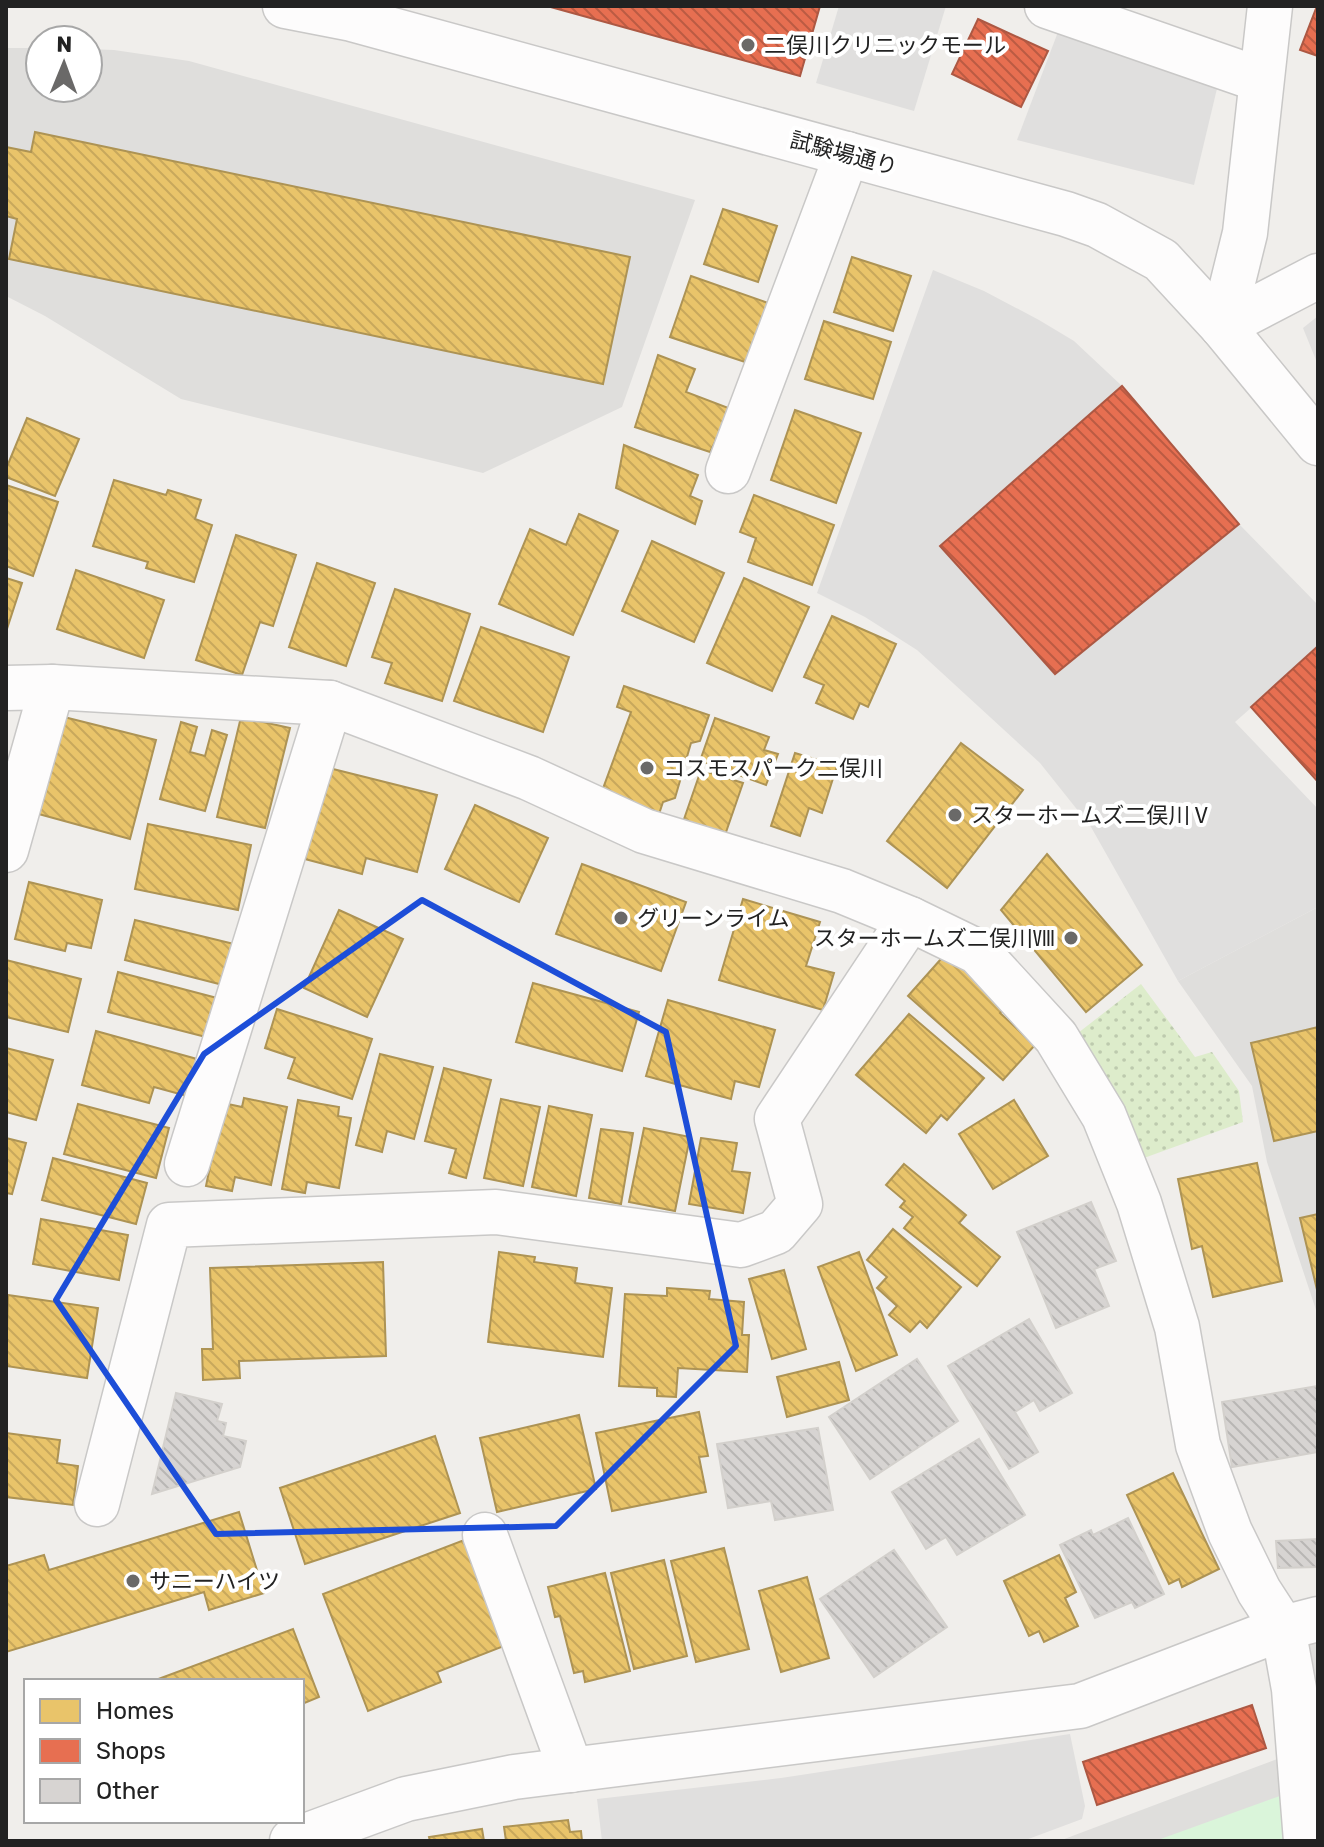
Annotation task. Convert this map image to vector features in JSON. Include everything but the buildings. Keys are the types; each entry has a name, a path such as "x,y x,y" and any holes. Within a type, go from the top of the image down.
{"street":[{"name":"試験場通り","path":"285,6 349,12 1097,225 1161,260 1222,326 1318,443"},
{"path":"1047,6 1261,80"},
{"path":"1222,326 1245,233 1270,6"},
{"path":"728,471 847,154"},
{"path":"1222,326 1318,276"},
{"path":"6,688 52,687 330,703 529,778 644,831 842,891 978,952 1056,1037 1104,1116 1139,1203 1177,1327 1198,1445 1230,1532 1259,1591 1301,1623"},
{"path":"6,850 52,687"},
{"path":"187,1164 330,703"},
{"path":"97,1504 169,1225 496,1212 741,1245 776,1232 800,1204 777,1119 910,919"},
{"path":"485,1535 571,1770"},
{"path":"292,1841 406,1799 514,1777 1080,1706 1301,1623"},
{"path":"1301,1623 1294,1689 1306,1841"}],"highlighted area":[{"path":"422,900 666,1032 736,1346 556,1526 216,1534 56,1300 204,1054"}],"shaded area":[{"path":"839,6 946,6 914,111 816,83"},
{"path":"1061,24 1220,76 1194,185 1017,140"},
{"path":"6,48 24,48 24,104 104,104 104,50 114,50 189,61 695,200 622,407 483,473 181,399 45,316 6,296"},
{"path":"933,270 984,291 1074,341 1122,386 940,546 1055,674 1239,524 1318,605 1318,649 1235,722 1318,809 1318,907 1178,981 1091,827 1040,763 917,650 865,617 817,593"},
{"path":"1318,316 1318,365 1303,328"},
{"path":"1318,907 1318,1316 1267,1162 1252,1086 1178,981"},
{"path":"1318,1639 1318,1841 1059,1841 1277,1759 1272,1655"},
{"path":"1070,1734 1085,1806 1082,1819 1023,1841 602,1841 597,1799 781,1778"}],"green space":[{"path":"1141,984 1195,1057 1212,1052 1239,1091 1243,1122 1144,1158 1078,1033"},
{"path":"1291,1792 1294,1841 1155,1841"}],"place":[{"name":"二俣川クリニックモール","path":"748,45"},
{"name":"コスモスパーク二俣川","path":"647,768"},
{"name":"スターホームズ二俣川Ⅴ","path":"955,815"},
{"name":"グリーンライム","path":"621,918"},
{"name":"スターホームズ二俣川Ⅷ","path":"1071,938"},
{"name":"サニーハイツ","path":"133,1581"}]}
